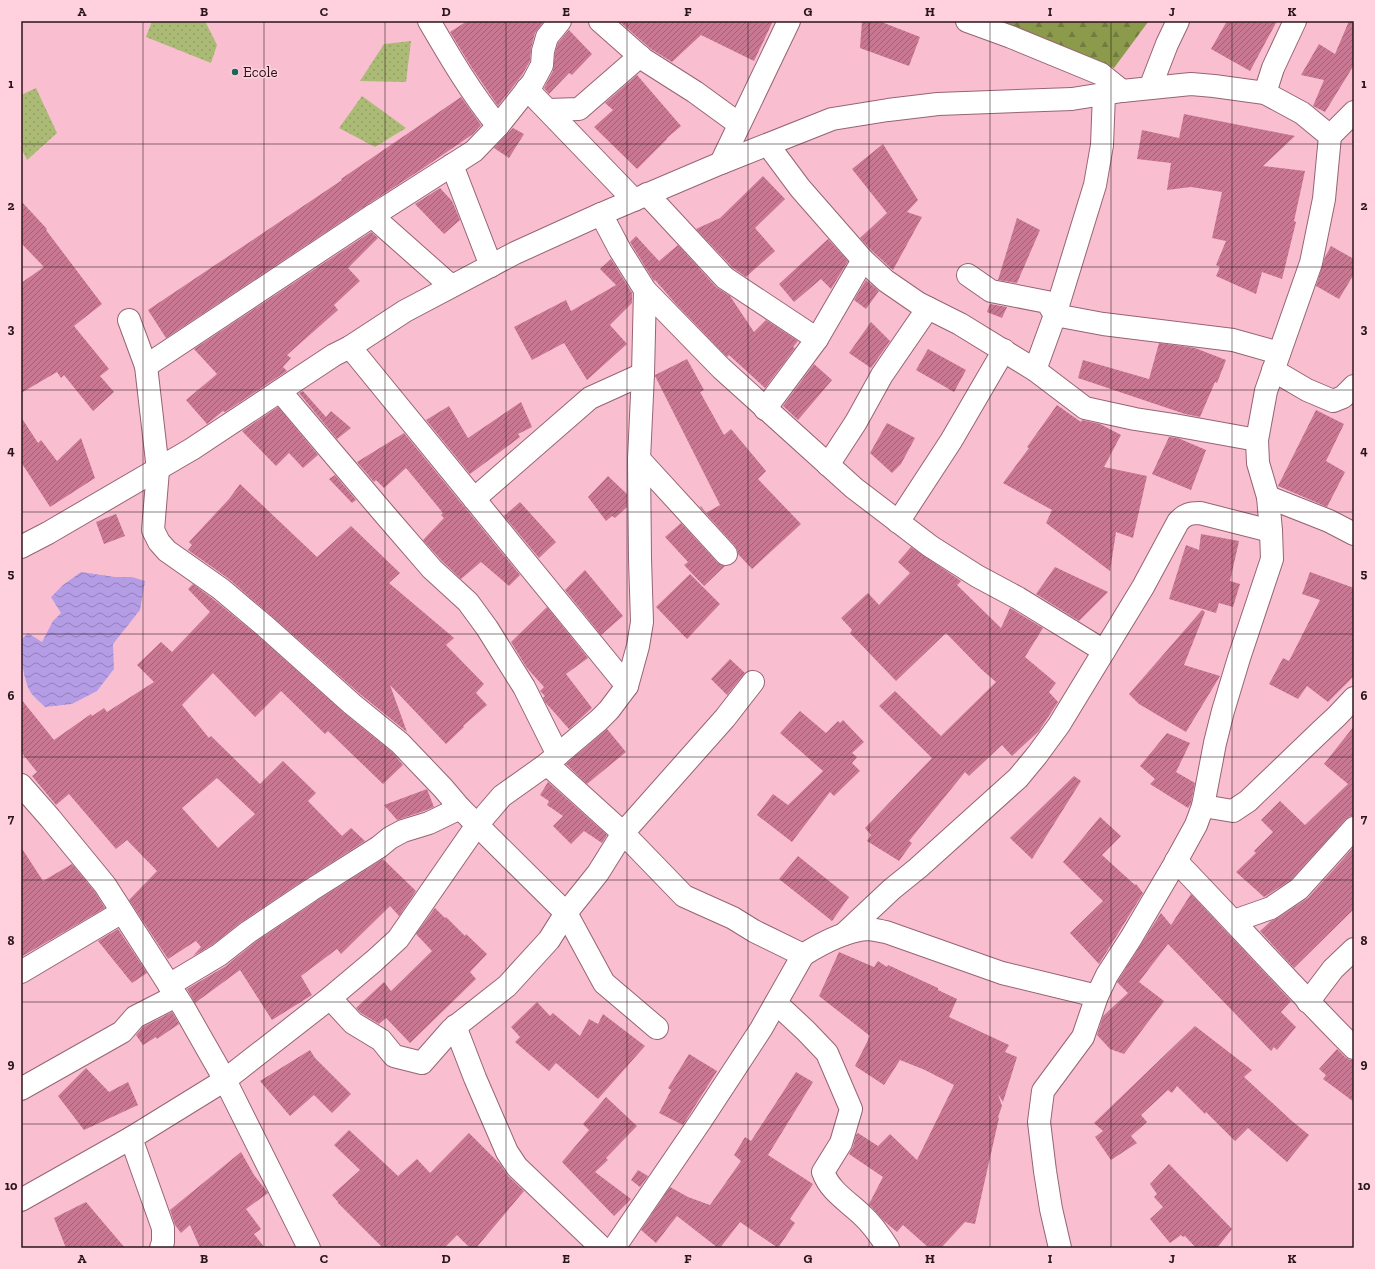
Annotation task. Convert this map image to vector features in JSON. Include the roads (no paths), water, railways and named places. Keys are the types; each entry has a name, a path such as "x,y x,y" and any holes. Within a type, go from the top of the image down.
{"street":[{"path":"429,21 460,74 483,108 498,126"},
{"path":"146,366 372,216 474,151 498,126 539,72 542,65 543,51 547,37 559,21"},
{"path":"600,21 643,59 695,92 740,124"},
{"path":"721,163 789,21"},
{"path":"967,21 1011,37 1101,74 1114,83 1095,185 1055,315 1035,370"},
{"path":"1150,88 1167,44 1178,21"},
{"path":"1265,93 1273,68 1295,21"},
{"path":"548,110 579,109 640,56"},
{"path":"21,547 158,470 405,311 451,286 515,253 640,197 721,163 832,120 888,110 938,104 1072,99 1113,92 1191,84 1265,93 1302,113 1330,136"},
{"path":"527,89 725,278 817,339"},
{"path":"1060,1248 1051,1209 1039,1122 1043,1091 1083,1037 1097,996 1107,975 1131,938 1176,861 1196,825 1203,806 1215,743 1223,712 1239,658 1272,559 1268,497 1258,463 1257,440 1266,391 1311,263 1324,199 1330,136 1354,112"},
{"path":"768,145 800,188 863,260 886,281 928,308 960,324 1004,350 1035,370 1085,408 1135,419 1257,440"},
{"path":"452,165 491,266"},
{"path":"601,214 620,250 645,290 721,368 854,488 930,546 977,576 1018,598 1104,651"},
{"path":"372,216 451,286"},
{"path":"766,409 817,339 863,260"},
{"path":"968,275 991,291 1047,302 1055,315 1103,324 1233,340 1276,361 1307,390 1333,401 1343,397 1354,386"},
{"path":"21,1200 130,1138 225,1080 330,998 374,961 398,939 477,825 502,796 553,759 609,710 627,686 638,646 642,622 639,459 645,290"},
{"path":"828,465 856,422 882,375 928,308"},
{"path":"129,320 146,366 158,470 153,530 159,542 167,551 220,589 266,627 352,704 400,743 460,808 566,912 604,983 657,1028"},
{"path":"350,347 627,686"},
{"path":"898,522 951,441 1004,350"},
{"path":"474,499 590,398 643,374"},
{"path":"280,391 432,568 468,602 487,628 524,688 553,759 684,896 733,918 754,931 802,955"},
{"path":"639,459 726,554"},
{"path":"1268,497 1329,521 1354,534"},
{"path":"844,934 892,889 918,868 1018,778 1059,725 1143,587 1178,522 1185,515 1200,513 1271,531"},
{"path":"330,998 354,1023 381,1040 394,1056 422,1063 455,1026 507,986 549,940 566,912 598,873 623,833 725,718 753,682"},
{"path":"1203,806 1233,811 1248,801 1338,716 1354,698"},
{"path":"21,785 105,885 173,991 225,1080 302,1246"},
{"path":"21,1089 122,1032 135,1017 173,991 247,934 311,890 379,847 390,838 460,808"},
{"path":"1234,921 1271,908 1300,889 1354,828"},
{"path":"1176,861 1234,921 1308,1002 1354,1048"},
{"path":"21,972 122,912"},
{"path":"625,1244 776,1003 802,955 815,947 844,934 868,929 886,932 1002,973 1097,996"},
{"path":"1308,1002 1333,969 1354,949"},
{"path":"776,1003 827,1053 851,1109 841,1143 823,1172 826,1179 835,1192 862,1214 888,1248"},
{"path":"455,1026 475,1078 507,1152 517,1167 602,1248"},
{"path":"130,1138 163,1228 163,1242 161,1248"}],"water":[{"path":"81,572 115,577 132,577 145,581 140,610 113,644 114,669 97,691 72,704 45,707 36,699 28,688 24,675 21,640 28,633 42,642 53,621 61,613 51,597 63,585"}],"place":[{"name":"Ecole","path":"235,72"}]}
